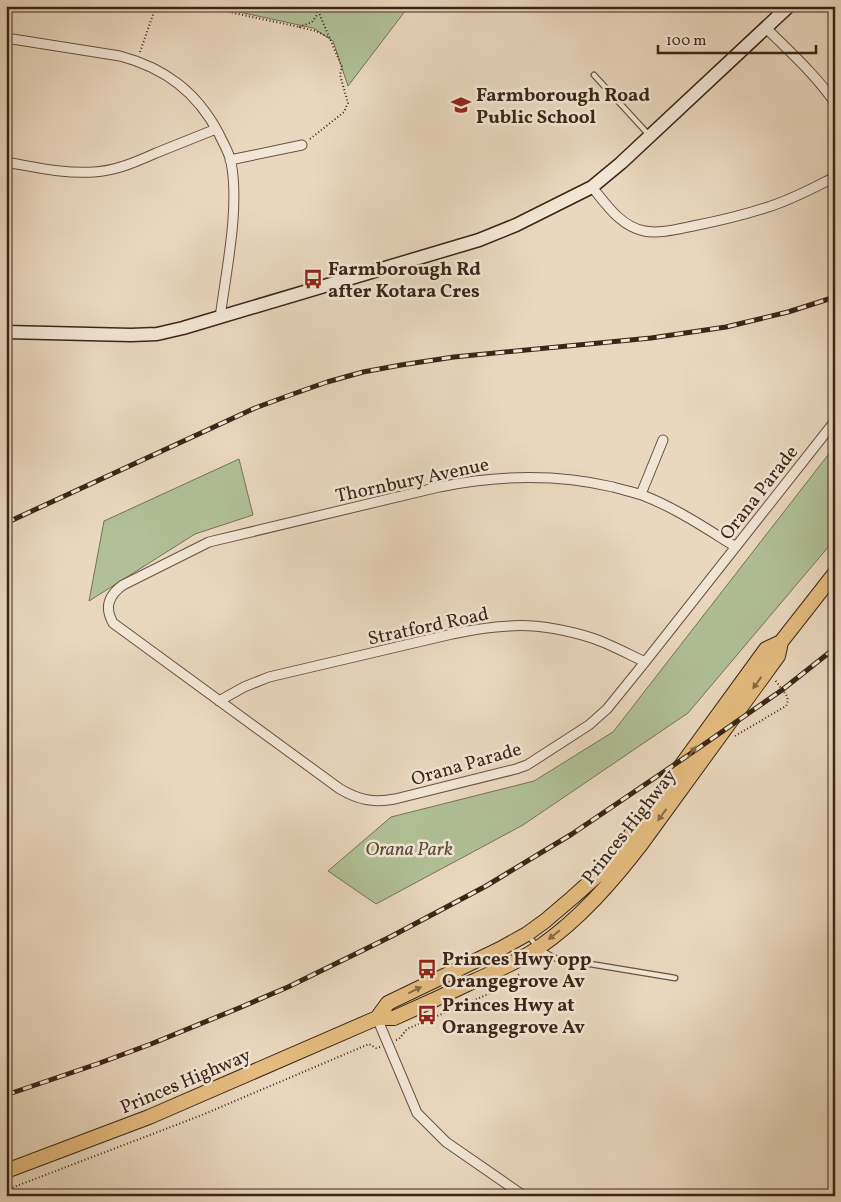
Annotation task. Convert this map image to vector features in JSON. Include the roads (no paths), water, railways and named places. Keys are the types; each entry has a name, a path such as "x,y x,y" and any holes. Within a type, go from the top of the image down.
{"main road":[{"name":"Princes Highway","path":"6,1171 149,1117 377,1018 394,1018 506,967 538,948 595,899 619,873 778,656 781,642 835,573"},
{"name":"Princes Highway","path":"377,1018 388,1003 500,950 527,934 545,921 600,873 659,797 766,649 781,642"}],"street":[{"path":"6,332 157,334 220,318 479,240 516,225 592,187 621,163 789,6"},
{"path":"766,28 803,65 835,103"},
{"path":"6,38 120,56 137,61 184,88 206,113 225,145 233,178 232,219 220,318"},
{"path":"6,162 64,172 95,172 117,168 216,128"},
{"path":"230,160 302,145"},
{"path":"592,187 620,219 631,226 644,230 658,231 726,219 769,207 806,192 835,177"},
{"name":"Orana Parade","path":"108,609 112,622 340,789 359,798 371,801 383,801 433,790 527,765 599,717 645,662 835,421"},
{"path":"641,494 663,440"},
{"name":"Thornbury Avenue","path":"108,609 112,595 123,585 209,542 439,487 493,478 521,476 573,480 600,484 641,494 679,512 736,547"},
{"name":"Stratford Road","path":"219,701 244,687 269,677 479,628 538,627 566,632 594,639 645,662"},
{"path":"377,1018 416,1113 446,1142 524,1196"}],"lane":[{"path":"594,75 650,136"},
{"path":"527,934 538,948 554,958 675,978"}],"railway":[{"path":"6,523 255,408 327,382 363,372 454,357 651,338 726,327 788,312 835,297"},
{"path":"6,1095 151,1044 288,987 392,936 486,886 572,834 690,754 782,690 835,648"}],"place":[{"name":"Farmborough Road Public School","path":"461,105"},
{"name":"Farmborough Rd after Kotara Cres","path":"313,279"},
{"name":"Princes Hwy opp Orangegrove Av","path":"427,969"},
{"name":"Princes Hwy at Orangegrove Av","path":"427,1015"}],"park label":[{"name":"Orana Park","path":"409,848"}]}
